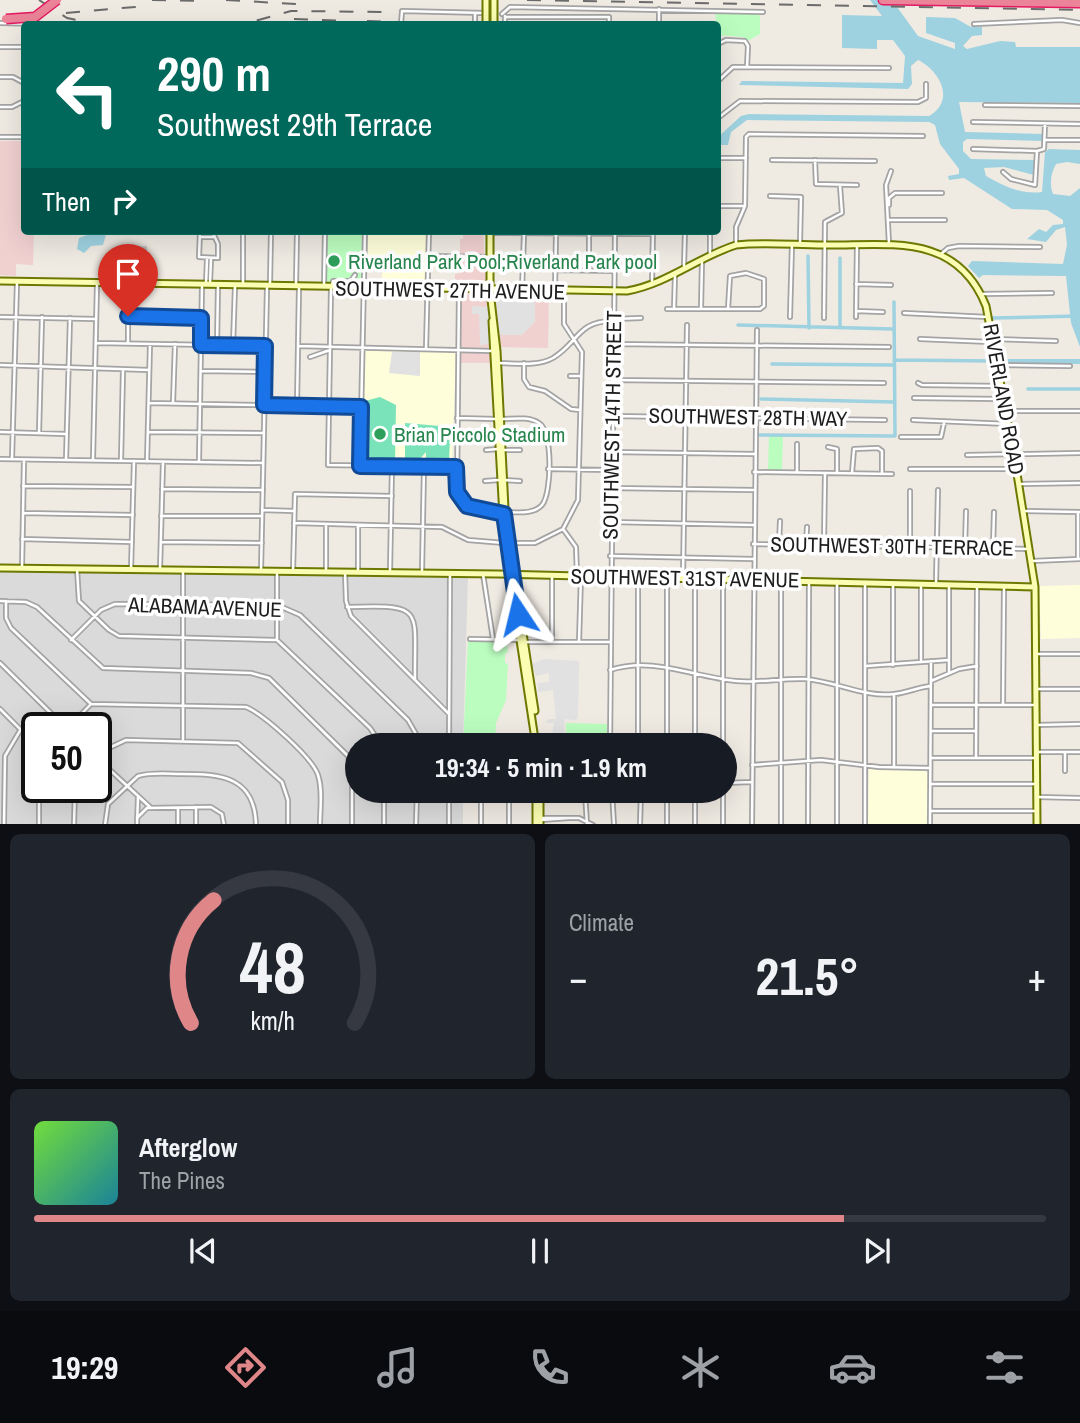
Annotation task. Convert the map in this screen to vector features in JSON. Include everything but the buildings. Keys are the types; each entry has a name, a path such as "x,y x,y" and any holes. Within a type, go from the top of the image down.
{"highway":[{"path":"2,18 32,15 55,0"},
{"path":"883,0 1080,3"}],"street":[{"path":"486,0 486,21"},
{"path":"494,0 494,21"},
{"path":"505,21 508,7 763,12"},
{"path":"659,9 659,21"},
{"path":"401,21 402,11 609,17 609,21"},
{"path":"475,13 475,21"},
{"path":"2,18 22,21"},
{"path":"974,24 1062,20 1080,23"},
{"path":"721,42 726,40 744,41 747,46 747,67"},
{"path":"0,47 21,47"},
{"path":"721,77 733,68 747,67 889,68"},
{"path":"0,77 13,77 21,81"},
{"path":"721,116 740,101 918,102 926,98 926,84"},
{"path":"0,107 12,107 21,102"},
{"path":"985,105 1080,106"},
{"path":"973,122 1080,124"},
{"path":"974,149 1044,149 1045,124"},
{"path":"736,245 736,227 745,206 747,135 923,136"},
{"path":"0,137 21,137"},
{"path":"1046,140 1080,140"},
{"path":"1003,172 1012,179 1035,185 1037,151"},
{"path":"721,158 746,158"},
{"path":"772,160 875,161"},
{"path":"815,160 816,184 857,185"},
{"path":"889,244 886,185 891,172"},
{"path":"824,318 824,245 827,219 842,213 840,186"},
{"path":"888,212 891,195 912,191 942,193"},
{"path":"770,196 801,197 800,244"},
{"path":"721,206 745,206"},
{"path":"888,220 946,220"},
{"path":"243,235 243,287"},
{"path":"261,572 265,346 271,235"},
{"path":"297,235 297,405"},
{"path":"325,235 330,349 328,465 456,467"},
{"path":"360,466 365,235"},
{"path":"426,349 429,235"},
{"path":"489,235 490,291 497,363 507,545 536,733"},
{"path":"522,291 524,235"},
{"path":"555,290 556,235"},
{"path":"589,235 589,270"},
{"name":"SOUTHWEST 14TH STREET","path":"610,733 615,235"},
{"path":"652,285 653,235"},
{"path":"684,268 685,235"},
{"path":"710,235 710,254"},
{"path":"200,237 213,237 219,249 218,258 199,257 200,237"},
{"path":"790,317 792,244"},
{"path":"856,317 857,244"},
{"name":"RIVERLAND ROAD","path":"684,268 710,254 736,245 912,245 941,254 966,273 981,294 994,340 1035,587 1037,824"},
{"path":"941,254 948,248 959,246 1040,247"},
{"path":"428,256 489,256"},
{"path":"701,309 702,258"},
{"path":"199,462 201,318 209,259"},
{"name":"SOUTHWEST 27TH AVENUE","path":"0,281 298,288 614,291 652,285 684,268"},
{"path":"556,270 614,271"},
{"path":"667,309 728,309 763,308 764,279 746,273 730,276 728,309"},
{"path":"674,309 675,274"},
{"path":"328,288 333,281 351,281 355,275"},
{"path":"12,459 17,282"},
{"path":"93,461 97,284"},
{"path":"128,284 128,343"},
{"path":"856,284 891,285"},
{"path":"217,345 218,286"},
{"path":"233,346 235,286"},
{"path":"457,418 535,421 542,425 548,437 547,496 536,510 483,512 467,506 457,492 456,467 459,290"},
{"path":"294,523 442,527 468,540 507,545 535,543 563,529 578,500 581,376 580,346 564,324 564,291"},
{"path":"981,294 1052,293"},
{"path":"856,311 883,312"},
{"path":"904,313 989,317"},
{"path":"128,316 201,318"},
{"path":"0,317 96,319"},
{"path":"39,433 43,317"},
{"path":"66,460 70,318"},
{"path":"497,363 552,359 591,323 641,318"},
{"path":"492,321 500,450"},
{"path":"683,578 687,325"},
{"path":"752,824 752,580 757,330"},
{"path":"920,339 1056,341"},
{"path":"96,343 265,346"},
{"path":"147,462 150,344"},
{"path":"173,403 175,344"},
{"path":"613,344 889,348"},
{"path":"298,346 330,349 362,347 492,351"},
{"path":"310,357 330,349"},
{"path":"492,351 497,363"},
{"path":"524,363 524,379 529,387 545,391 571,409 580,410"},
{"path":"0,365 149,370"},
{"path":"998,365 1070,366"},
{"path":"121,461 123,370"},
{"path":"201,371 265,372"},
{"path":"570,376 581,376"},
{"path":"612,380 884,383"},
{"path":"918,383 1002,386"},
{"path":"914,398 1004,399"},
{"path":"149,403 361,407"},
{"path":"1007,411 1080,411"},
{"name":"SOUTHWEST 28TH WAY","path":"612,416 885,420"},
{"path":"913,421 1009,424"},
{"path":"901,437 941,437 944,423"},
{"path":"0,432 66,434"},
{"path":"148,432 264,433"},
{"path":"797,444 797,472"},
{"path":"828,447 837,449 837,473"},
{"path":"852,473 854,449 881,448 882,474"},
{"path":"486,450 520,450"},
{"path":"611,452 754,454"},
{"path":"967,455 1080,453"},
{"path":"0,459 263,463"},
{"path":"22,568 24,460"},
{"path":"131,570 134,461"},
{"path":"160,571 163,462"},
{"path":"390,573 392,466"},
{"path":"422,573 424,467"},
{"path":"548,469 611,470"},
{"path":"910,469 1017,469"},
{"path":"754,472 892,474"},
{"path":"824,545 825,473"},
{"path":"485,481 520,481"},
{"path":"1019,484 1080,483"},
{"path":"23,486 133,487"},
{"path":"611,488 754,489"},
{"path":"162,489 263,490"},
{"path":"936,583 938,490"},
{"path":"910,491 910,547"},
{"path":"293,572 295,494 391,496"},
{"path":"262,510 294,511"},
{"path":"965,548 966,510"},
{"path":"504,512 507,545"},
{"path":"993,548 994,512"},
{"path":"1024,513 1079,512 1079,559 1032,560"},
{"path":"23,513 133,514"},
{"path":"162,516 262,516"},
{"path":"779,544 780,521"},
{"path":"611,522 753,525"},
{"path":"326,524 326,572"},
{"path":"358,573 359,525"},
{"path":"806,545 807,527"},
{"path":"563,529 576,547 579,642"},
{"path":"22,539 132,542"},
{"path":"161,542 262,544"},
{"name":"SOUTHWEST 30TH TERRACE","path":"753,544 1030,549"},
{"name":"SOUTHWEST 30TH TERRACE","path":"610,556 753,559"},
{"name":"SOUTHWEST 31ST AVENUE","path":"0,568 450,573 1035,587"},
{"path":"77,569 77,596 94,617 119,636 277,640 373,733"},
{"path":"183,571 183,740"},
{"path":"277,572 277,640"},
{"path":"345,572 347,607 351,616 449,714"},
{"path":"449,733 450,573"},
{"path":"483,574 493,639"},
{"path":"552,576 552,642"},
{"path":"638,578 638,733"},
{"path":"667,578 667,733"},
{"path":"695,579 695,733"},
{"path":"723,579 723,733"},
{"path":"781,580 781,824"},
{"path":"808,581 808,824"},
{"path":"837,582 837,824"},
{"path":"865,582 865,824"},
{"path":"893,583 893,666"},
{"path":"921,583 921,661"},
{"path":"949,584 949,672"},
{"path":"976,758 977,584"},
{"path":"1003,704 1004,585"},
{"path":"0,601 26,602 37,607 103,668 251,673 275,682 348,757 352,777 352,824"},
{"path":"6,601 6,618 11,628 91,704 237,706 260,714 315,769 320,787 320,824"},
{"name":"ALABAMA AVENUE","path":"71,640 105,607 115,604 277,606 300,615 404,715 415,733"},
{"path":"347,607 402,608 411,614 416,629 415,680"},
{"path":"351,616 357,607"},
{"path":"470,639 610,642"},
{"path":"523,641 536,733"},
{"path":"1037,654 1080,654"},
{"path":"866,666 949,660"},
{"path":"930,824 931,661"},
{"path":"0,663 51,712"},
{"path":"610,670 639,664 723,679 808,679 866,692 894,694 931,686"},
{"path":"404,669 415,665"},
{"path":"931,681 949,672 977,666"},
{"path":"1037,689 1080,689"},
{"path":"894,694 894,768"},
{"path":"83,712 91,704"},
{"path":"931,705 1037,705"},
{"path":"0,709 21,730 5,756 4,824"},
{"path":"1037,724 1080,724"},
{"path":"931,731 977,731"},
{"path":"112,747 118,742 228,740 249,749 284,787 288,824"},
{"path":"1065,752 1065,771"},
{"path":"931,758 1080,752"},
{"path":"752,765 808,760 894,768 930,768"},
{"path":"112,774 152,808"},
{"path":"105,824 106,809 125,786 143,775 223,776 232,780 251,799 256,824"},
{"path":"737,783 752,782"},
{"path":"931,784 1037,784"},
{"path":"137,824 138,797"},
{"path":"1037,797 1080,798"},
{"path":"39,803 39,824"},
{"path":"74,824 75,803"},
{"path":"384,803 384,824"},
{"path":"416,803 416,824"},
{"path":"449,803 449,824"},
{"path":"481,803 481,824"},
{"path":"509,803 509,824"},
{"path":"538,803 538,821 569,818 593,824"},
{"path":"585,803 587,822"},
{"path":"613,803 614,824"},
{"path":"640,803 640,824"},
{"path":"667,803 667,824"},
{"path":"695,803 695,824"},
{"path":"723,803 723,824"},
{"path":"178,807 178,824"},
{"path":"138,818 144,810 152,808 196,807 215,809 222,814 224,824"},
{"path":"196,807 196,824"},
{"path":"930,811 1037,811"}],"shaded area":[{"path":"0,141 21,141 21,235 34,235 33,265 16,264 16,276 0,275"},
{"path":"367,235 426,235 423,285 382,285 382,270 366,269"},
{"path":"464,235 483,235 491,363 460,363 461,295 455,285 455,274 460,273 460,239 463,239"},
{"path":"147,246 147,259 155,260 155,281 132,280 131,247"},
{"path":"494,293 549,293 548,348 498,347"},
{"path":"535,295 535,322 522,335 499,335 496,297"},
{"path":"472,306 488,307 490,344 480,345 479,314 472,314"},
{"path":"365,350 456,352 452,465 362,464"},
{"path":"392,352 420,352 420,376 389,373"},
{"path":"0,570 468,576 463,733 345,733 345,803 463,803 463,824 0,824"},
{"path":"1080,585 1080,638 1041,639 1039,586"},
{"path":"544,659 579,661 578,717 576,720 564,719 565,733 552,733 554,723 546,723 548,719 556,719 553,690 538,692 538,683 549,682 549,673 536,676 532,664"},
{"path":"869,768 928,773 928,824 868,824"}],"green space":[{"path":"715,11 754,12 760,16 760,34 748,41 743,37 721,35 721,21 716,21"},
{"path":"327,235 362,235 361,284 327,284"},
{"name":"Brian Piccolo Stadium","path":"380,397 396,405 395,464 364,464 365,401"},
{"path":"405,423 440,426 439,438 450,440 449,460 426,460 426,452 418,461 405,461"},
{"path":"769,436 783,436 782,471 768,470"},
{"path":"468,641 506,641 506,700 496,723 496,733 464,733"},
{"path":"566,723 607,724 607,733 566,733"}],"water":[{"path":"870,0 892,0 918,36 955,49 955,43 926,33 926,17 955,18 971,27 982,27 982,35 972,36 963,46 967,49 1000,41 1015,42 1016,47 1080,47 1080,103 959,102 965,132 1043,134 1043,141 967,139 963,142 963,151 971,159 1034,160 1034,175 1004,167 984,168 986,176 1006,186 1020,191 1042,192 1045,152 1049,149 1080,150 1080,164 1056,164 1051,182 1053,194 1070,196 1080,188 1080,347 1071,323 1066,276 983,275 979,278 968,266 972,261 1063,264 1067,245 1065,227 1056,230 1046,242 1027,239 1039,229 1046,232 1053,225 1063,224 1063,220 1047,210 1012,209 964,178 949,180 948,176 959,174 959,169 940,144 935,125 929,122 747,120 731,132 728,145 721,145 721,134 741,116 749,114 929,116 942,102 942,86 933,71 918,60 911,66 912,84 908,89 739,85 742,81 903,83 905,56 893,40 877,40 877,49 842,48 842,15 882,16"},
{"path":"106,235 103,245 91,246 84,253 77,249 79,238"},
{"path":"1001,359 1080,359 1080,364 1001,363"}],"waterway":[{"path":"808,256 809,328"},
{"path":"840,258 840,328"},
{"path":"758,435 895,436 894,302"},
{"path":"993,318 1080,316"},
{"path":"738,325 893,329"},
{"path":"894,360 994,361"},
{"path":"772,364 894,365"},
{"path":"1028,389 1080,389"},
{"path":"761,399 894,402"}],"railway":[{"path":"39,0 67,18 81,21"},
{"path":"152,0 201,1"},
{"path":"226,0 296,4"},
{"path":"527,0 1080,10"},
{"path":"66,13 146,6"},
{"path":"255,21 291,11 383,12"},
{"path":"294,19 347,21"}],"place":[{"name":"Riverland Park Pool;Riverland Park pool","path":"334,261"},
{"name":"Brian Piccolo Stadium","path":"380,434"}],"route":[{"path":"128,316 201,318 201,345 265,346 264,405 361,407 360,466 456,467 457,492 467,506 483,512 504,514 518,614"}]}
